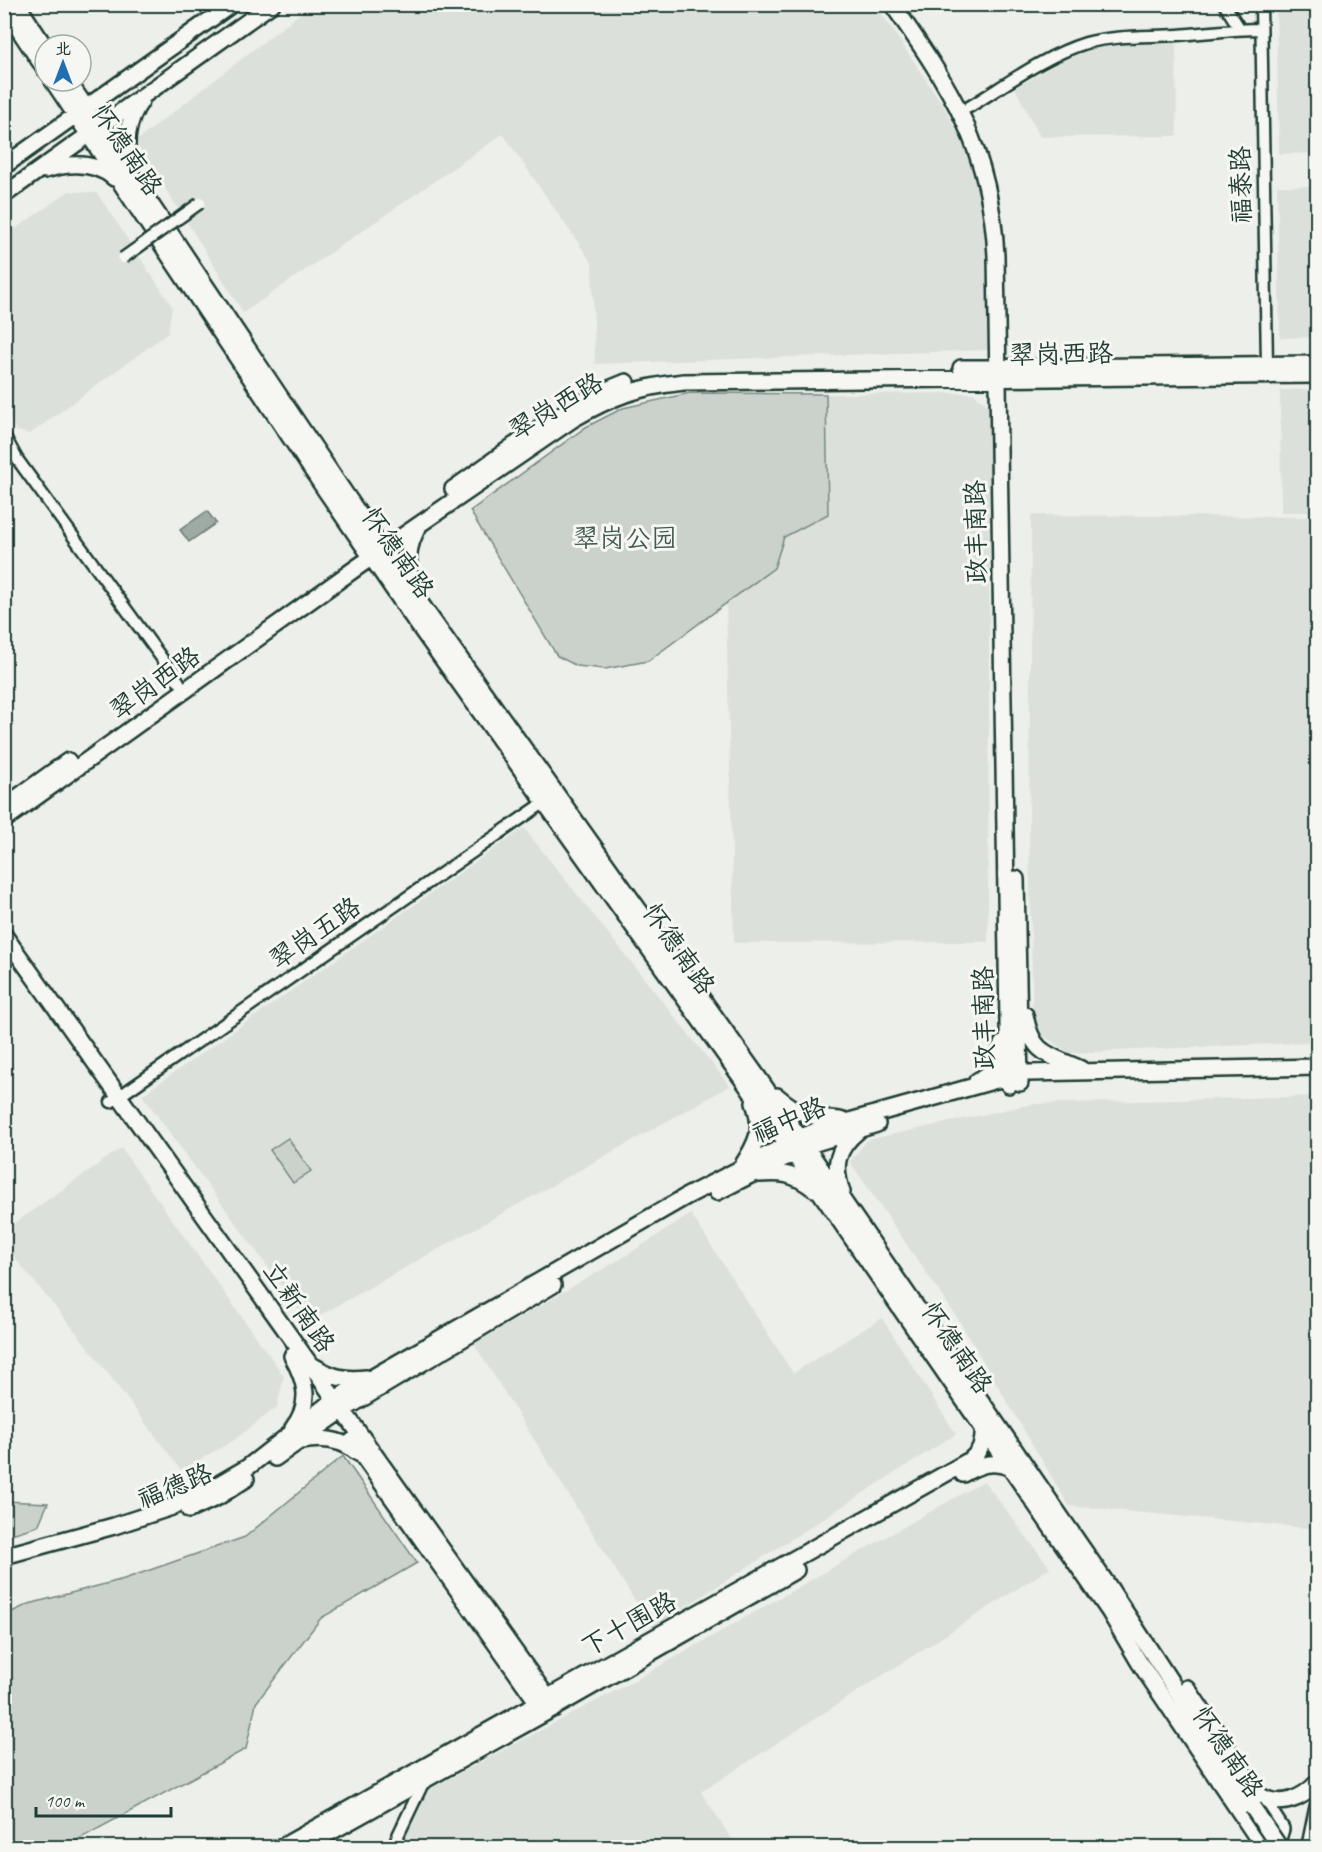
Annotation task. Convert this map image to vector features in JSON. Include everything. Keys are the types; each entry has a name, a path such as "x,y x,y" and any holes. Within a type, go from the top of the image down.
{"main road":[{"path":"17,4 36,33"},
{"path":"4,166 232,4"},
{"path":"4,195 272,4"},
{"name":"政丰南路","path":"892,4 950,91 971,135 988,187 995,236 1002,373 1018,978 1014,1080"},
{"name":"政丰南路","path":"904,4 947,67 969,107 989,156 1004,222 1002,373 1007,937 1014,1080"},
{"path":"4,7 33,51"},
{"name":"怀德南路","path":"64,93 81,112 545,802 752,1082"},
{"name":"怀德南路","path":"73,93 81,112"},
{"path":"32,176 55,168 80,165 101,170 129,184 128,132 134,111 148,93"},
{"name":"翠岗西路","path":"4,807 179,682 374,549 420,524 573,419 603,402 630,391 654,385 684,382 1317,364"},
{"name":"翠岗西路","path":"4,820 567,410 598,392 627,381 652,375 683,372 1317,375"},
{"path":"418,600 409,568 408,554 412,537 420,524"},
{"name":"怀德南路","path":"374,549 418,600 752,1082 797,1145 849,1208 1256,1802 1280,1848"},
{"name":"立新南路","path":"4,934 115,1099"},
{"path":"957,1091 995,1069 999,1061 1003,1038 1000,956 1007,937"},
{"name":"立新南路","path":"4,952 115,1099 335,1407 365,1459 546,1705"},
{"path":"1018,978 1028,1033 1036,1045 1042,1051 1086,1071"},
{"name":"福中路","path":"856,1125 1036,1072 1317,1067"},
{"name":"福中路","path":"335,1407 373,1392 747,1171 797,1145 856,1125 957,1091 1014,1080 1317,1076"},
{"path":"752,1082 798,1112 856,1125 837,1160 837,1178 849,1208"},
{"path":"752,1082 759,1127 747,1171 783,1173 799,1178 830,1205"},
{"name":"怀德南路","path":"797,1145 830,1205 1109,1611 1138,1662 1260,1841"},
{"name":"福中路","path":"335,1407 385,1369 679,1200 747,1171"},
{"path":"297,1354 331,1376 349,1380 367,1378 385,1369"},
{"path":"288,1442 303,1409 305,1391 297,1354"},
{"path":"364,1439 358,1419 360,1409 373,1392"},
{"name":"立新南路","path":"335,1407 364,1439 546,1705"},
{"name":"福德路","path":"4,1565 108,1537 186,1512 236,1487 288,1442 335,1407"},
{"name":"下十围路","path":"302,1848 424,1781 546,1705 970,1460 981,1447 984,1438 983,1428"},
{"path":"288,1442 316,1438 329,1439 352,1448 365,1459"},
{"name":"福德路","path":"4,1556 114,1526 172,1507 231,1478 288,1442"},
{"name":"下十围路","path":"280,1848 546,1705 975,1468 992,1463 1010,1467"},
{"name":"怀德南路","path":"1256,1802 1292,1801 1301,1797 1317,1782"},
{"path":"1256,1802 1280,1826 1281,1833 1278,1839 1269,1844 1260,1841"},
{"path":"1310,1848 1317,1809"}],"street":[{"path":"1224,4 1240,29"},
{"name":"福泰路","path":"1261,4 1267,365"},
{"path":"969,107 1047,60 1088,42 1261,29"},
{"path":"123,258 200,203"},
{"path":"4,435 17,459 179,682"},
{"name":"翠岗五路","path":"115,1099 545,802"},
{"path":"392,1848 424,1781"}],"shaded area":[{"path":"311,5 876,5 943,105 967,150 985,214 988,350 595,364 592,263 503,134 243,313 135,142"},
{"path":"1276,5 1317,5 1317,153 1279,154"},
{"path":"1176,42 1177,136 1040,137 1015,88 1061,61 1096,48 1115,44"},
{"path":"1277,186 1317,186 1317,337 1280,338"},
{"path":"69,191 97,193 172,306 168,333 30,434 16,431 5,410 4,237"},
{"path":"1317,389 1317,512 1281,512 1280,390"},
{"path":"973,393 990,407 988,942 734,943 726,603 774,568 784,537 828,514 826,394"},
{"path":"207,511 216,523 189,542 180,530"},
{"path":"1031,515 1317,517 1317,1042 1069,1053 1033,1029 1029,838"},
{"path":"524,828 730,1086 308,1322 142,1095"},
{"path":"1317,1096 1318,1521 1316,1529 1069,1506 958,1319 850,1162 867,1140 1032,1104"},
{"path":"121,1148 284,1376 277,1407 233,1441 181,1470 84,1342 5,1246 5,1230"},
{"path":"691,1214 793,1373 882,1318 956,1434 652,1628 474,1344 622,1258"},
{"path":"984,1481 1050,1568 701,1792 737,1847 398,1847 426,1791 632,1682"}],"green space":[{"name":"翠岗公园","path":"690,393 826,394 828,514 784,537 774,568 648,661 605,669 577,666 557,656 470,511 586,427 623,408"},
{"path":"288,1138 311,1171 293,1183 270,1150"},
{"path":"343,1456 417,1563 321,1618 256,1703 246,1749 64,1847 5,1847 5,1615 29,1604 124,1579 245,1537"},
{"path":"5,1501 48,1503 38,1526 5,1536"}]}
